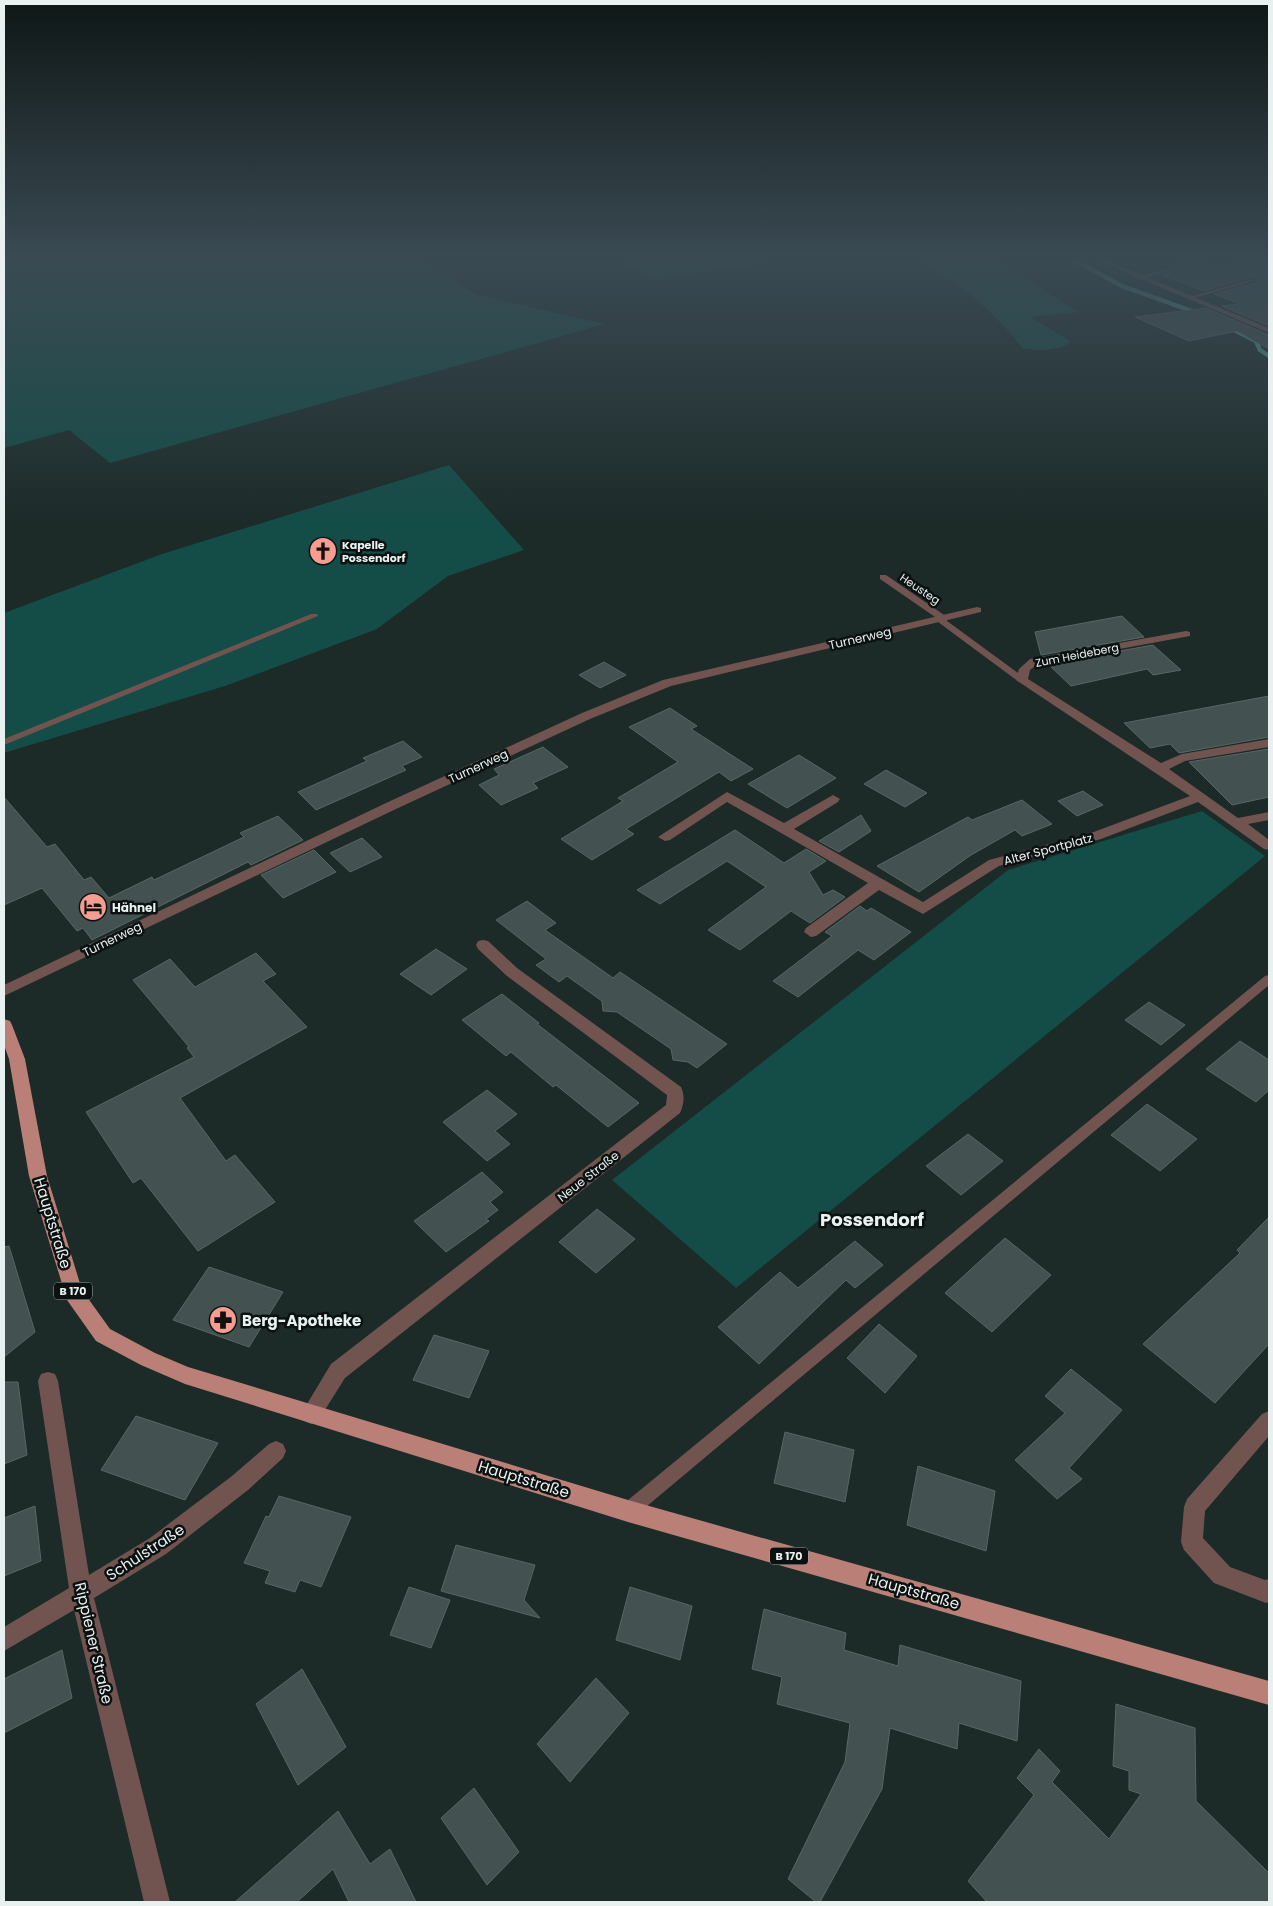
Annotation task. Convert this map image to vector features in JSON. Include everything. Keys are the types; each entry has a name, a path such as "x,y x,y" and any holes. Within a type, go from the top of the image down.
{"main road":[{"name":"Hauptstraße","path":"4,1025 17,1059 38,1176 74,1294 103,1335 148,1359 185,1375 628,1511 1269,1693"}],"street":[{"name":"Turnerweg","path":"4,991 366,818 586,716 667,683 977,610"},
{"name":"Zum Heideberg","path":"1186,634 1034,661 1025,669 1022,680 1160,768 1269,846"},
{"path":"1160,768 1182,758 1269,743"},
{"name":"Alter Sportplatz","path":"665,836 727,796 923,909 994,863 1096,836 1200,796"},
{"path":"784,829 833,799"},
{"path":"1238,822 1269,816"},
{"path":"811,932 878,883"},
{"name":"Neue Straße","path":"311,1414 338,1371 674,1108 676,1092 512,972 483,945"},
{"name":"Rippiener Straße","path":"48,1381 81,1593 157,1902"},
{"path":"1269,1421 1195,1507 1192,1542 1222,1575 1266,1592 1269,1590"},
{"name":"Schulstraße","path":"4,1640 158,1546 240,1484 276,1451"}],"lane":[{"name":"Heusteg","path":"883,577 1022,680"},
{"path":"4,742 314,616"},
{"path":"628,1511 1269,978"}],"shaded area":[{"path":"4,348 520,348 110,463 69,430 4,448"},
{"path":"1022,348 1057,348 1047,350"},
{"path":"449,465 524,550 448,576 377,629 225,686 4,753 4,613 162,554"},
{"path":"1202,811 1265,856 736,1288 612,1180 1008,870"}],"building":[{"path":"1122,616 1144,637 1041,655 1035,632"},
{"path":"1153,645 1181,670 1153,675 1147,669 1071,686 1048,664"},
{"path":"604,662 626,675 600,688 579,675"},
{"path":"1269,696 1269,737 1179,753 1170,744 1150,748 1124,723"},
{"path":"670,708 697,726 691,729 753,769 731,781 719,772 626,829 634,834 592,860 561,839 623,801 618,798 678,762 629,727"},
{"path":"403,741 422,757 402,766 406,770 316,810 298,792 367,761 363,758"},
{"path":"543,747 568,767 533,783 538,788 501,805 479,785 499,775 494,769"},
{"path":"1269,749 1269,797 1232,805 1189,762"},
{"path":"799,755 836,778 787,808 748,784"},
{"path":"886,770 927,793 905,807 864,784"},
{"path":"1083,791 1103,805 1077,816 1058,801"},
{"path":"4,797 47,847 55,844 84,880 91,877 109,898 152,877 154,880 244,837 240,833 278,816 303,840 251,865 248,862 92,940 83,928 77,931 42,888 4,905"},
{"path":"1022,800 1052,824 1022,836 1015,830 971,855 919,892 877,866 968,817 972,820"},
{"path":"861,815 871,831 839,852 819,841"},
{"path":"735,830 784,863 806,849 826,861 809,872 823,895 833,890 845,897 810,923 791,911 740,950 708,930 766,887 727,861 660,904 637,890"},
{"path":"362,838 382,857 350,872 330,853"},
{"path":"314,850 336,872 283,898 261,875"},
{"path":"527,901 556,923 545,930 613,978 620,972 727,1044 697,1068 688,1062 673,1060 671,1049 617,1012 603,1011 602,1001 567,976 559,982 536,965 546,959 496,920"},
{"path":"860,906 867,911 871,908 911,932 874,960 858,950 798,997 773,981 832,936 825,932"},
{"path":"436,949 467,969 431,995 400,974"},
{"path":"256,953 276,974 263,981 307,1027 180,1098 226,1161 235,1155 275,1202 198,1251 141,1178 133,1183 86,1112 194,1057 187,1048 189,1047 133,980 170,959 195,987"},
{"path":"502,994 539,1023 537,1024 639,1103 608,1127 556,1085 553,1087 511,1052 506,1056 462,1020"},
{"path":"1149,1002 1185,1025 1161,1045 1125,1020"},
{"path":"1240,1041 1269,1060 1269,1090 1256,1102 1206,1069"},
{"path":"487,1090 517,1114 495,1131 510,1144 487,1161 443,1122"},
{"path":"1147,1104 1197,1139 1160,1171 1111,1135"},
{"path":"968,1134 1003,1161 961,1195 926,1166"},
{"path":"482,1172 503,1192 490,1202 498,1210 486,1219 489,1221 446,1252 414,1221"},
{"path":"597,1209 635,1239 596,1273 559,1242"},
{"path":"1269,1217 1269,1344 1215,1403 1143,1344 1240,1253 1237,1250"},
{"path":"1005,1238 1051,1275 992,1332 945,1293"},
{"path":"855,1241 883,1265 855,1288 846,1280 759,1364 718,1327 780,1272 798,1288"},
{"path":"9,1246 35,1332 4,1357 4,1247"},
{"path":"209,1267 283,1292 249,1347 173,1320"},
{"path":"879,1324 917,1356 885,1393 847,1358"},
{"path":"434,1335 489,1351 469,1398 413,1380"},
{"path":"1071,1369 1122,1410 1069,1468 1082,1479 1057,1499 1015,1460 1065,1413 1045,1396"},
{"path":"4,1382 18,1382 27,1455 4,1464"},
{"path":"136,1416 218,1443 185,1500 101,1470"},
{"path":"785,1432 854,1450 845,1502 774,1483"},
{"path":"918,1466 995,1491 986,1551 907,1525"},
{"path":"279,1496 351,1517 321,1587 300,1580 295,1592 265,1583 270,1571 244,1563 266,1516 269,1517"},
{"path":"35,1506 41,1561 4,1576 4,1518"},
{"path":"456,1545 535,1565 524,1600 540,1618 441,1591"},
{"path":"409,1587 450,1600 431,1648 390,1635"},
{"path":"630,1587 692,1606 680,1660 616,1640"},
{"path":"764,1609 846,1633 844,1650 898,1666 900,1645 1021,1681 1017,1741 959,1723 957,1749 890,1728 882,1789 820,1902 816,1902 788,1879 845,1762 850,1723 777,1704 782,1677 752,1669"},
{"path":"62,1650 72,1698 4,1733 4,1679"},
{"path":"302,1669 346,1747 298,1785 256,1704"},
{"path":"596,1678 629,1713 570,1782 537,1744"},
{"path":"1116,1704 1195,1728 1196,1801 1269,1873 1269,1902 987,1902 968,1881 1034,1795 1017,1778 1039,1749 1060,1771 1052,1782 1109,1839 1141,1794 1129,1790 1129,1771 1113,1766"},
{"path":"474,1788 519,1852 487,1885 441,1818"},
{"path":"338,1811 370,1864 390,1849 416,1902 349,1902 333,1869 297,1902 235,1902"}],"waterway":[{"path":"1259,348 1269,356"}],"place":[{"name":"Kapelle Possendorf","path":"323,551"},
{"name":"Hähnel","path":"93,907"},
{"name":"Berg-Apotheke","path":"223,1320"}],"district":[{"name":"Possendorf","path":"872,1219"}]}
